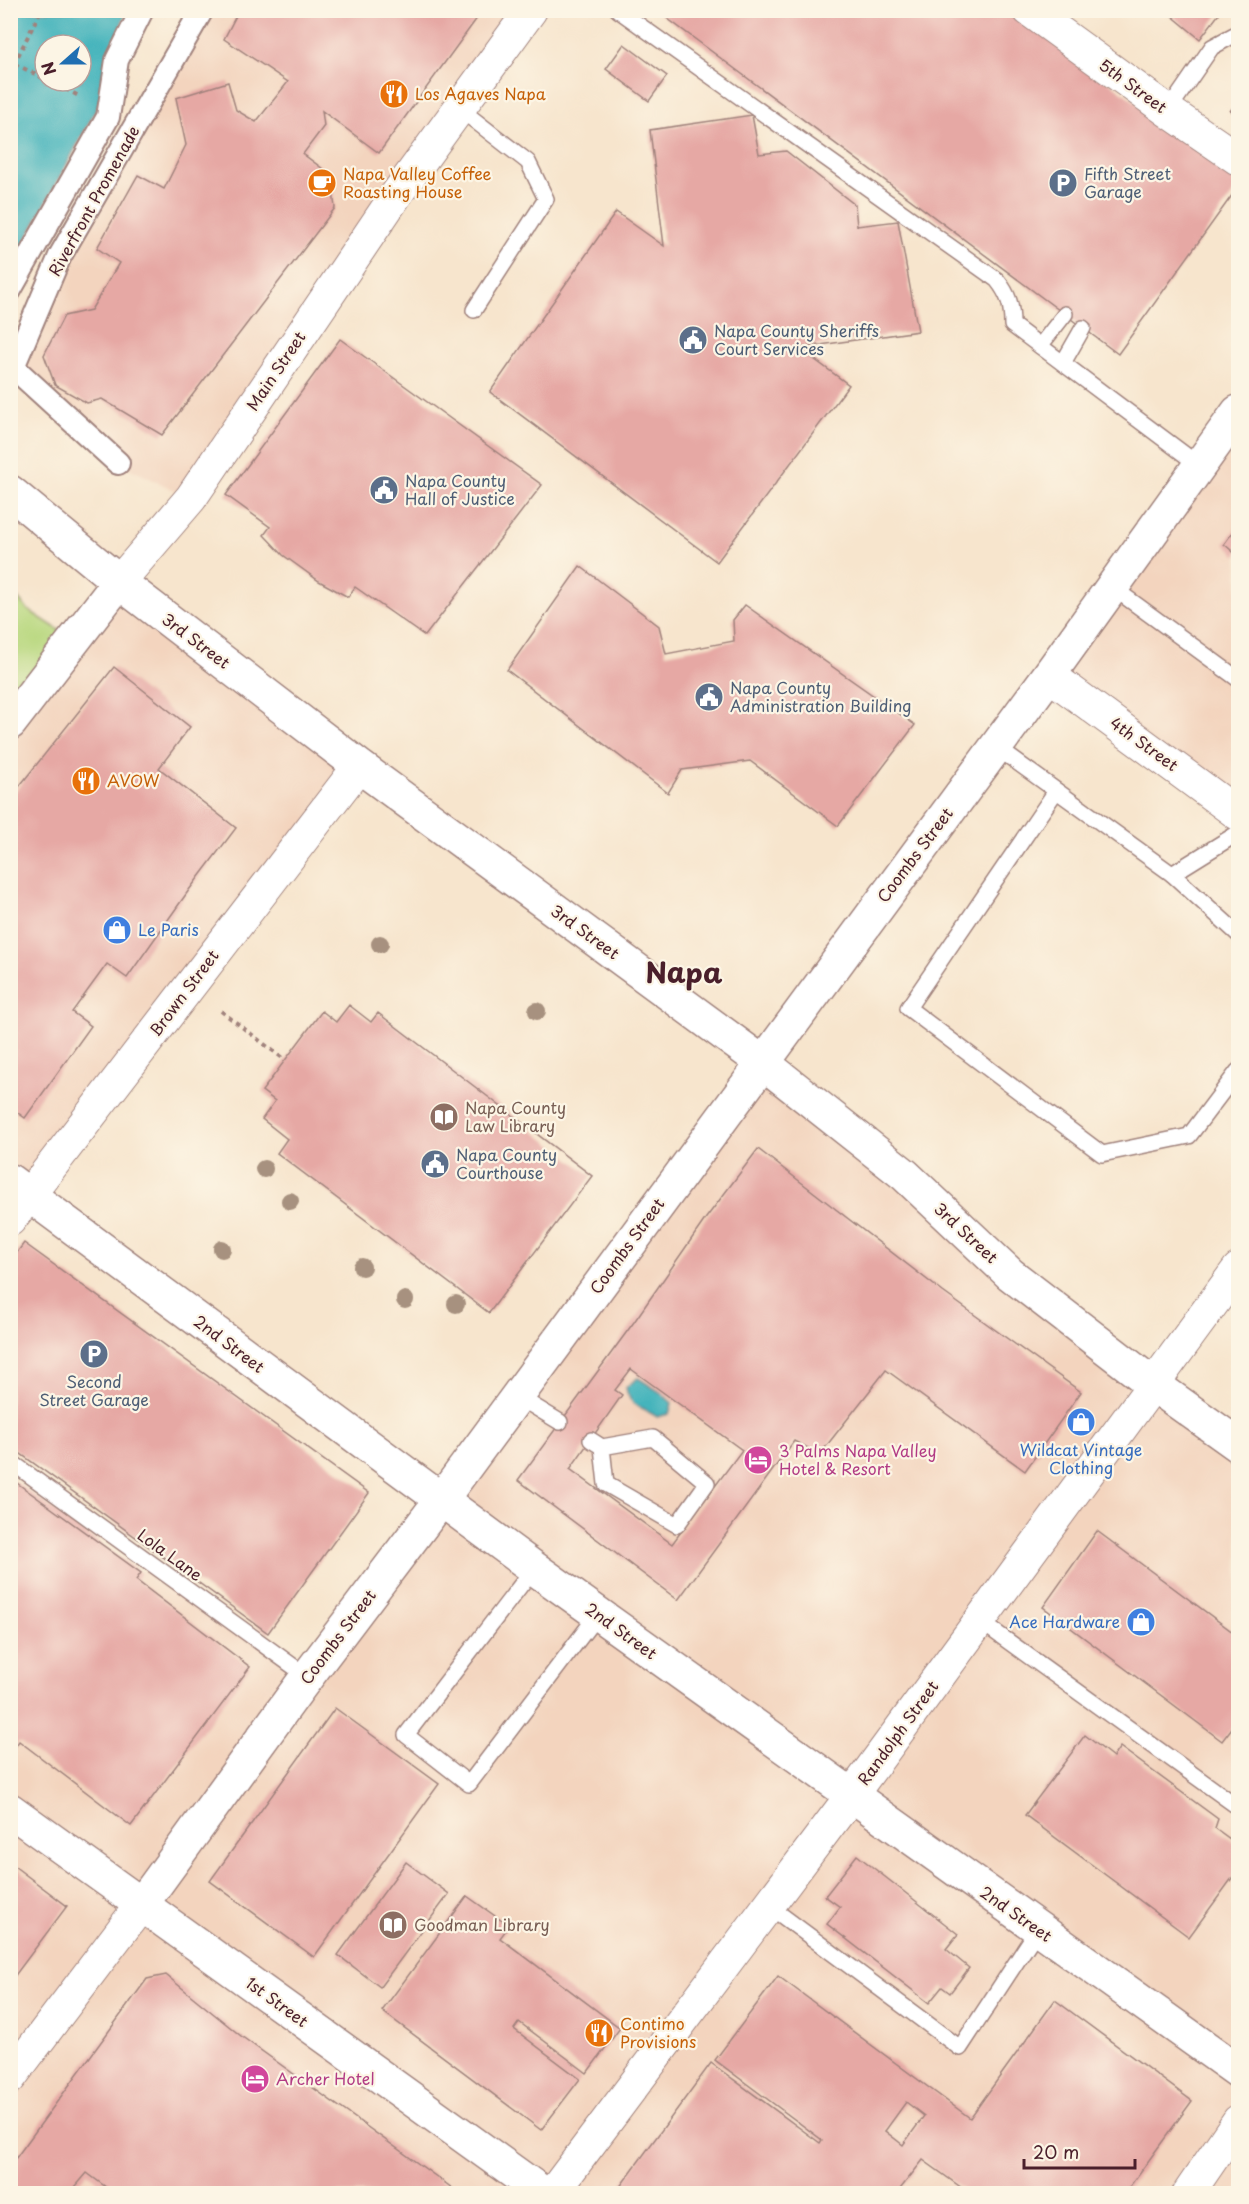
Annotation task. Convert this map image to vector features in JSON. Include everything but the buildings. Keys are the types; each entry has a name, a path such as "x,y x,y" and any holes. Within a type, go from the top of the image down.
{"street":[{"name":"Riverfront Promenade","path":"10,290 108,117 117,60 142,10"},
{"name":"Riverfront Promenade","path":"117,463 13,367 60,256 202,10"},
{"name":"Main Street","path":"10,723 119,582 191,498 389,205 531,10"},
{"name":"5th Street","path":"1029,10 1168,111 1239,159"},
{"name":"Coombs Street","path":"10,2078 441,1500 1049,675 1239,412"},
{"name":"3rd Street","path":"10,492 119,582 358,765 762,1062 905,1175 1010,1274 1154,1385 1239,1445"},
{"name":"4th Street","path":"1049,675 1239,814"},
{"name":"Brown Street","path":"17,1199 358,765"},
{"name":"2nd Street","path":"17,1199 1239,2071"},
{"name":"Randolph Street","path":"552,2193 851,1796 1239,1269"},
{"name":"1st Street","path":"10,1810 544,2193"},
{"path":"1188,2193 1239,2121"}],"lane":[{"path":"618,10 997,280 1007,292 1012,308 1012,325 1200,466"},
{"path":"1168,111 1212,47 1234,35 1239,36"},
{"path":"460,109 528,162 546,199 474,310"},
{"path":"1040,346 1065,314"},
{"path":"1063,363 1083,328"},
{"path":"1112,587 1239,679"},
{"path":"996,747 1172,874 1239,934"},
{"path":"1056,791 908,1008 1102,1154 1189,1136 1239,1071"},
{"path":"1172,874 1239,833"},
{"path":"517,1396 560,1422"},
{"path":"653,1438 707,1483 677,1525 606,1484 596,1443 653,1438"},
{"name":"Lola Lane","path":"10,1461 308,1677"},
{"path":"534,1568 406,1736 469,1784 598,1614"},
{"path":"980,1621 1239,1807"},
{"path":"768,1906 960,2048 1038,1929"}],"path":[{"path":"10,72 42,10"},
{"path":"15,64 33,73"},
{"path":"221,1011 285,1060"}],"shaded area":[{"path":"202,11 531,11 191,498 118,463 13,367"},
{"path":"1238,412 1238,814 1049,675"},
{"path":"119,582 359,766 10,1220 10,721"},
{"path":"762,1062 1238,1445 1238,2193 11,2194 10,1753 150,1563 307,1677"}],"green space":[{"path":"11,591 28,610 73,639 11,723"}],"water":[{"path":"11,11 127,11 108,57 102,95 11,268"},
{"path":"638,1378 672,1403 669,1414 657,1417 630,1399 626,1387"}],"place":[{"name":"Los Agaves Napa","path":"394,94"},
{"name":"Napa Valley Coffee Roasting House","path":"322,183"},
{"name":"Fifth Street Garage","path":"1063,183"},
{"name":"Napa County Sheriffs Court Services","path":"693,340"},
{"name":"Napa County Hall of Justice","path":"384,490"},
{"name":"Napa County Administration Building","path":"709,697"},
{"name":"AVOW","path":"86,781"},
{"name":"Le Paris","path":"117,930"},
{"name":"Napa County Law Library","path":"444,1117"},
{"name":"Napa County Courthouse","path":"435,1164"},
{"name":"Second Street Garage","path":"94,1354"},
{"name":"Wildcat Vintage Clothing","path":"1081,1422"},
{"name":"3 Palms Napa Valley Hotel & Resort","path":"758,1460"},
{"name":"Ace Hardware","path":"1141,1622"},
{"name":"Goodman Library","path":"393,1925"},
{"name":"Contimo Provisions","path":"599,2033"},
{"name":"Archer Hotel","path":"255,2079"}],"district":[{"name":"Napa","path":"684,973"}]}
